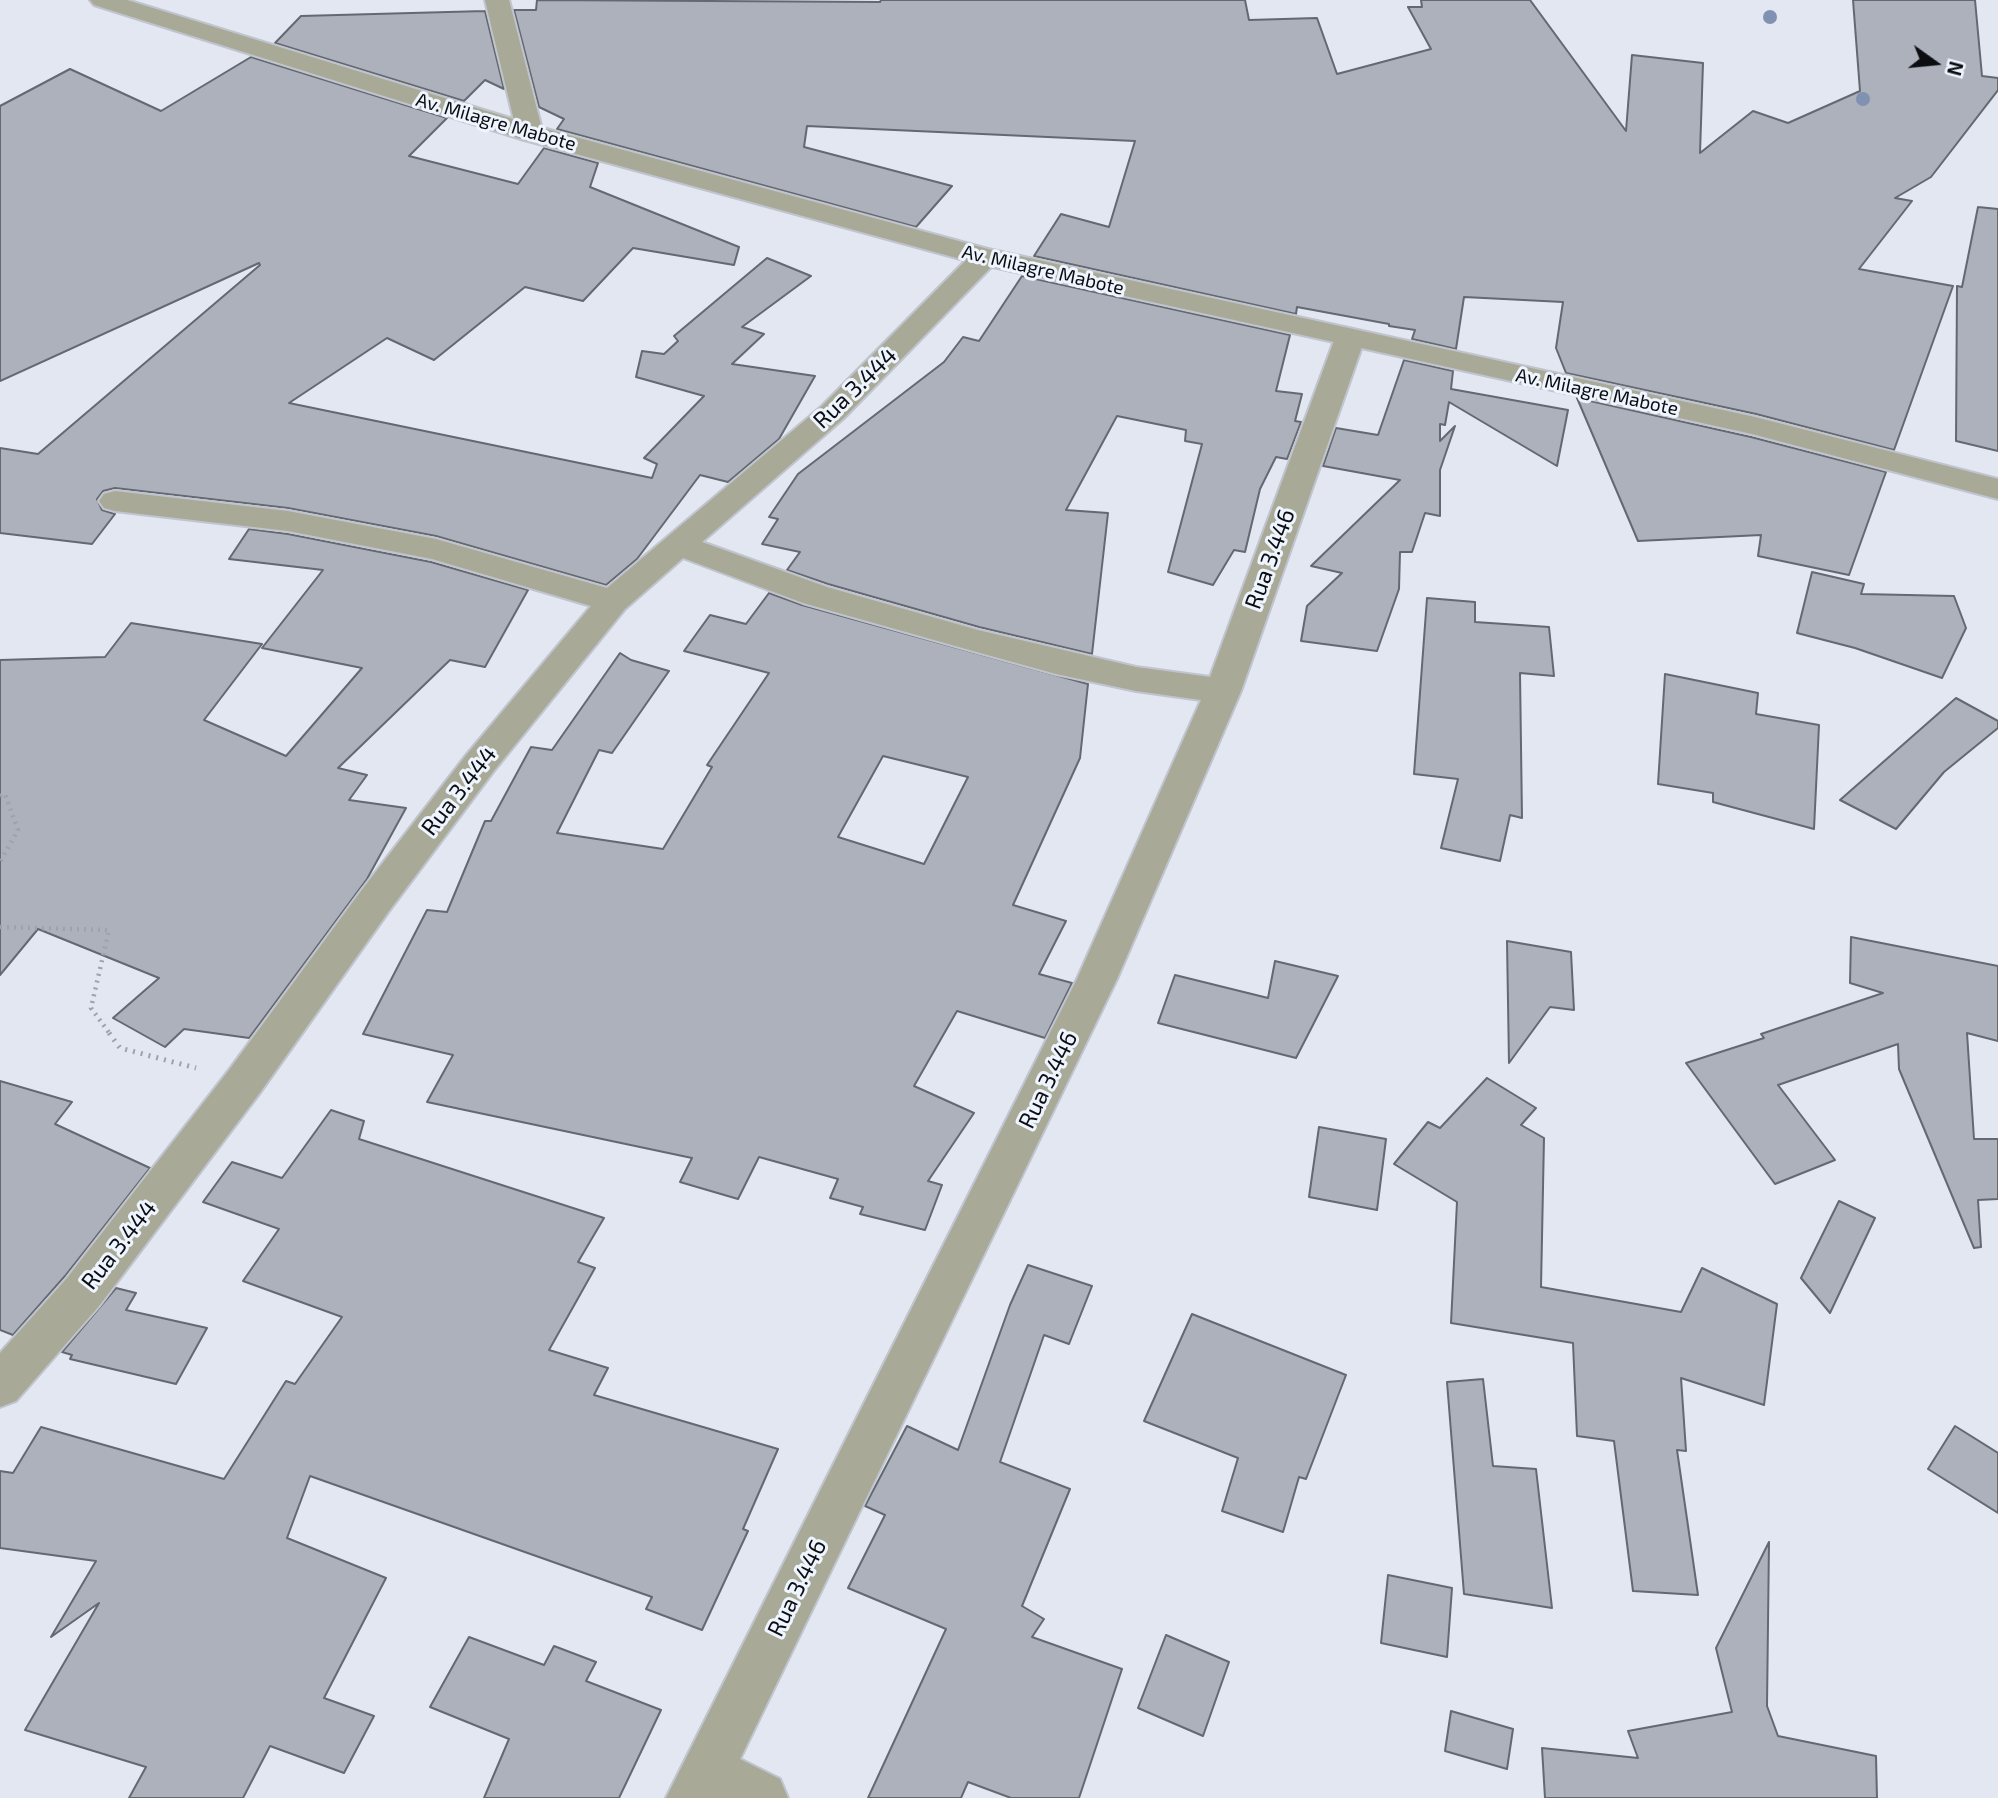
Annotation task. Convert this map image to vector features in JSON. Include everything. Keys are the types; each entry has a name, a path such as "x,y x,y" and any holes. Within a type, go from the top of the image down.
{"street":[{"name":"Av. Milagre Mabote","path":"102,0 530,133 985,257 1755,426 1998,489"},
{"path":"497,0 530,133"},
{"name":"Rua 3.444","path":"0,1386 83,1292 244,1082 374,901 464,784 613,601 833,412 985,257"},
{"name":"Rua 3.446","path":"700,1784 1091,991 1223,691 1350,338"},
{"path":"115,501 288,521 436,549 613,601"},
{"path":"680,545 815,595 973,640 1083,668 1223,691"},
{"path":"700,1784 761,1798"}],"path":[{"path":"0,796 5,794 18,830 0,862"},
{"path":"0,927 108,930 91,1008 120,1048 244,1082"}],"building":[{"path":"537,0 1245,0 1249,20 1317,18 1337,74 1431,49 1408,7 1422,7 1421,0 1530,0 1626,131 1632,55 1703,63 1700,153 1753,111 1788,123 1860,91 1853,0 1975,0 1982,76 1998,78 1998,90 1931,177 1895,198 1912,201 1859,269 1953,286 1894,450 1756,414 1566,373 1556,348 1563,302 1464,297 1456,349 1412,339 1415,330 1389,324 1297,307 1296,314 1034,256 1061,214 1109,227 1135,141 807,126 804,147 952,186 916,227 557,129 564,119 539,107 514,10 536,10"},
{"path":"485,11 504,89 485,80 464,101 275,43 301,16"},
{"path":"251,57 447,118 409,156 518,184 544,148 598,163 590,187 739,247 734,265 633,248 583,301 525,287 434,360 387,338 289,403 652,478 657,464 644,458 704,396 636,377 642,351 664,354 678,341 674,336 767,258 811,276 742,327 764,334 732,364 815,376 779,439 728,482 700,475 637,559 606,585 436,536 288,508 115,488 103,491 97,499 102,510 115,514 92,544 0,533 0,448 38,454 260,265 259,263 0,381 0,106 70,69 161,111"},
{"path":"1978,207 1998,209 1998,451 1956,441 1957,286 1962,287"},
{"path":"1022,276 1290,335 1276,391 1302,394 1295,421 1301,422 1287,459 1276,457 1260,489 1245,552 1234,550 1213,585 1168,572 1202,444 1185,441 1186,430 1117,416 1066,510 1108,513 1092,654 979,627 828,584 787,570 800,552 762,544 778,519 769,517 798,474 944,362 963,337 979,341"},
{"path":"1404,360 1453,371 1451,389 1568,410 1557,466 1449,402 1445,425 1440,424 1440,441 1455,426 1440,470 1440,516 1425,513 1412,552 1400,552 1399,589 1377,651 1301,641 1307,606 1342,573 1311,566 1400,480 1323,466 1336,428 1378,435"},
{"path":"1577,398 1751,437 1886,472 1849,575 1758,556 1761,535 1638,541"},
{"path":"249,529 431,562 528,590 485,667 450,660 338,768 367,775 349,800 406,808 367,879 249,1038 184,1029 165,1047 113,1018 159,978 38,929 0,975 0,660 105,657 131,623 262,644 204,720 286,756 362,668 262,648 323,570 229,559"},
{"path":"1812,572 1864,584 1861,594 1954,596 1966,628 1942,678 1855,648 1797,633"},
{"path":"769,593 802,605 1088,684 1080,758 1013,905 1066,921 1039,974 1072,983 1045,1038 957,1011 914,1086 974,1113 928,1181 942,1185 925,1230 860,1214 863,1207 830,1198 838,1179 759,1157 738,1199 680,1182 692,1158 427,1102 453,1055 363,1034 427,910 447,912 485,821 491,821 531,747 552,750 620,653 631,660 669,671 612,753 599,750 557,833 663,849 712,767 707,765 769,673 684,651 710,615 746,624","holes":["883,756 968,777 924,864 838,837"]},
{"path":"1427,598 1475,602 1475,622 1549,627 1554,676 1520,673 1522,818 1510,815 1500,861 1441,848 1458,779 1414,774"},
{"path":"1665,674 1758,693 1756,714 1819,725 1814,829 1713,802 1713,793 1658,784"},
{"path":"1956,698 1998,721 1998,728 1944,772 1896,829 1840,800"},
{"path":"1851,937 1998,966 1998,1041 1967,1033 1974,1139 1998,1139 1998,1199 1978,1200 1981,1247 1974,1248 1899,1069 1898,1044 1778,1085 1835,1160 1775,1184 1686,1063 1764,1038 1761,1034 1883,993 1850,983"},
{"path":"1507,941 1571,952 1574,1010 1550,1007 1509,1063"},
{"path":"1275,961 1338,976 1296,1058 1158,1023 1175,975 1268,998"},
{"path":"1487,1078 1536,1108 1521,1125 1544,1138 1541,1287 1681,1312 1702,1268 1777,1304 1764,1405 1681,1378 1686,1451 1677,1450 1698,1595 1633,1591 1614,1441 1577,1436 1573,1343 1451,1323 1457,1202 1394,1164 1428,1122 1440,1128"},
{"path":"0,1081 72,1102 55,1124 150,1168 65,1276 13,1335 0,1330"},
{"path":"331,1110 364,1121 359,1139 604,1218 578,1262 595,1268 549,1350 608,1368 594,1395 778,1449 743,1529 748,1531 702,1630 646,1609 652,1597 310,1476 287,1538 386,1578 324,1698 374,1716 344,1773 270,1746 243,1798 129,1798 146,1767 25,1730 99,1603 51,1637 96,1561 0,1548 0,1471 13,1473 41,1427 224,1479 286,1381 295,1384 342,1317 243,1281 279,1229 203,1202 232,1162 282,1178"},
{"path":"1319,1127 1386,1139 1377,1210 1309,1197"},
{"path":"1839,1201 1875,1218 1830,1313 1801,1278"},
{"path":"1028,1265 1092,1286 1069,1344 1044,1335 1000,1462 1070,1489 1022,1606 1044,1619 1032,1637 1122,1669 1079,1798 1011,1798 968,1782 961,1798 868,1798 946,1629 848,1588 885,1515 865,1506 907,1426 958,1450 1010,1305"},
{"path":"116,1288 136,1293 126,1310 207,1328 176,1384 70,1359 72,1355 62,1352"},
{"path":"1192,1314 1346,1375 1306,1479 1299,1477 1283,1532 1222,1511 1238,1458 1144,1421"},
{"path":"1483,1379 1493,1466 1536,1469 1552,1608 1464,1594 1447,1382"},
{"path":"1955,1426 1998,1453 1998,1513 1928,1469"},
{"path":"1769,1542 1767,1706 1778,1736 1876,1756 1877,1798 1545,1798 1542,1748 1638,1758 1628,1731 1732,1712 1716,1648"},
{"path":"1388,1575 1452,1588 1447,1657 1381,1643"},
{"path":"1166,1635 1229,1662 1203,1736 1138,1708"},
{"path":"469,1637 544,1665 554,1646 596,1662 586,1681 661,1710 619,1798 484,1798 509,1739 430,1707"},
{"path":"1451,1711 1513,1729 1507,1769 1445,1751"}]}
